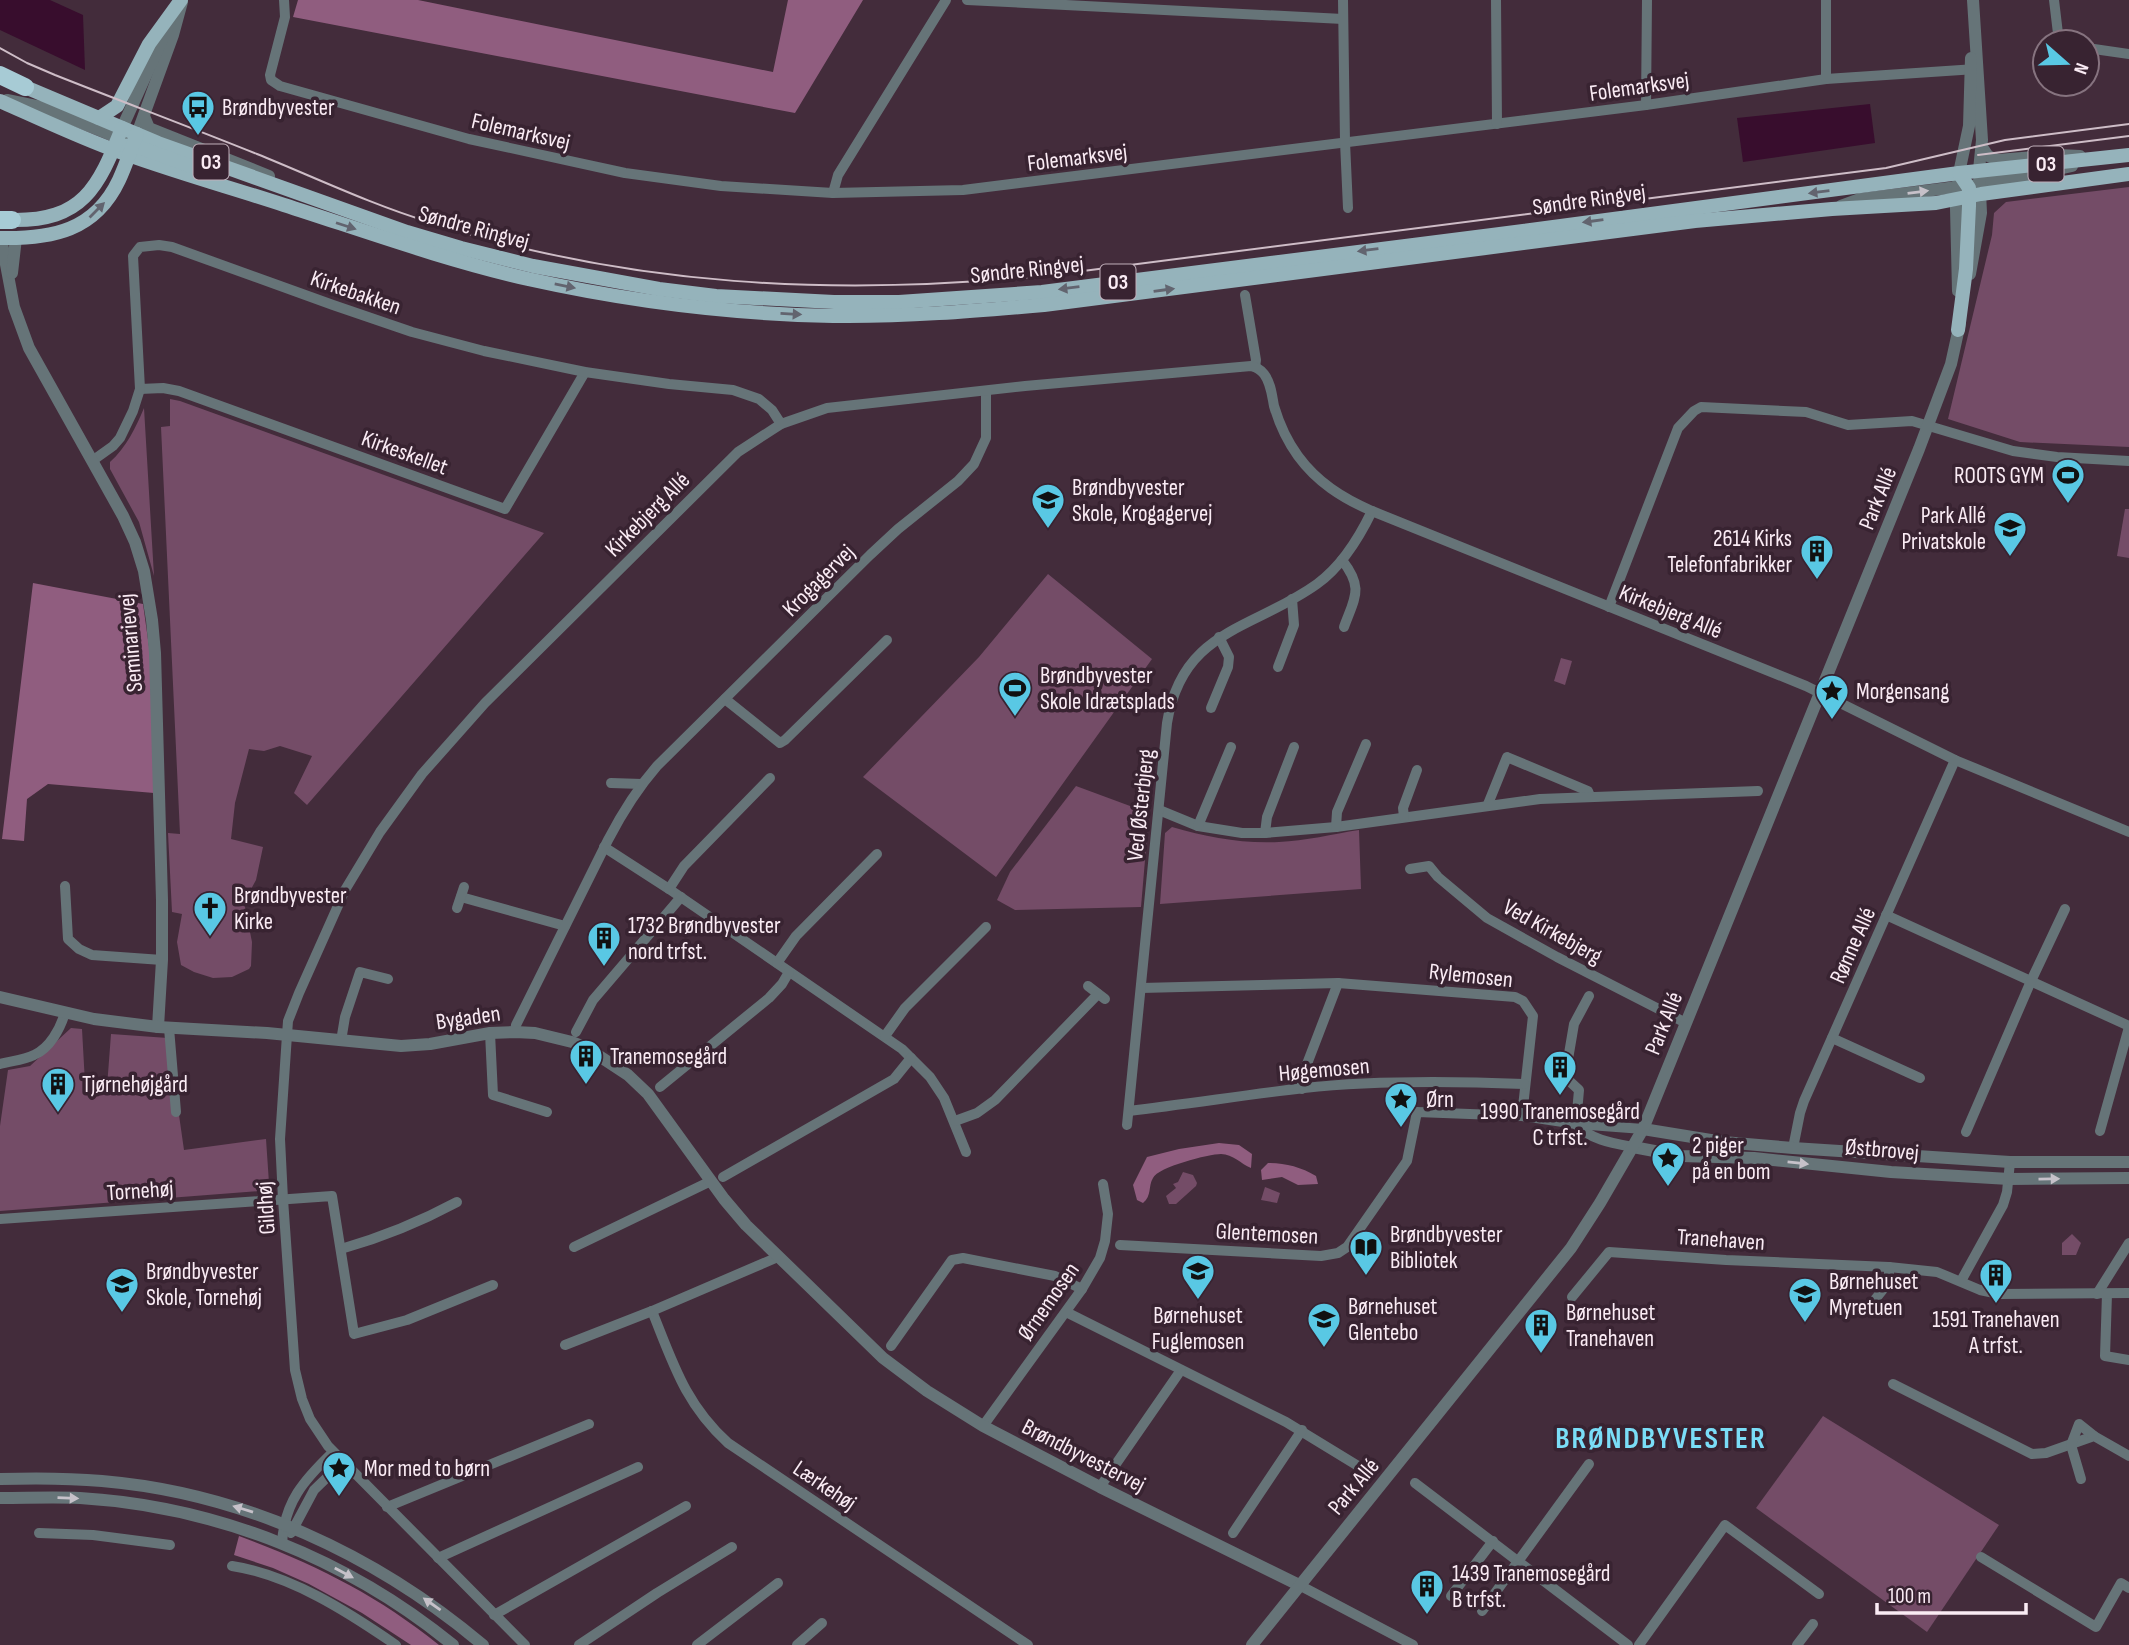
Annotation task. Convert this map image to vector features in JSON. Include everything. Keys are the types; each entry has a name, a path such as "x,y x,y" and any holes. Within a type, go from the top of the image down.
{"highway":[{"path":"0,76 25,87"}],"main road":[{"path":"99,118 117,106 149,44 182,0"},
{"name":"Søndre Ringvej","path":"25,87 99,118 118,138"},
{"name":"Søndre Ringvej","path":"0,100 118,138 231,180 253,186 285,189 429,239 533,266 603,280 716,296 821,302 900,302 1042,292 1492,235 1969,186 2129,174"},
{"path":"5,238 40,238 75,227 88,219 109,197 120,178 133,144 118,138 93,188 65,212 48,218 6,220"},
{"name":"Søndre Ringvej","path":"133,144 208,183 416,248 528,279 657,302 832,316 965,312 1056,303 1695,221 1926,204 1969,186 2129,155"},
{"path":"1958,330 1966,269 1969,186"}],"street":[{"path":"133,144 173,35 182,0"},
{"path":"118,138 146,72 182,0"},
{"name":"Folemarksvej","path":"284,0 285,17 270,75 271,80 280,86 469,139 625,173 722,186 833,194 963,190 1646,105 1826,79 1975,69"},
{"path":"833,194 838,175 946,0"},
{"path":"967,0 1343,19"},
{"path":"1343,0 1348,208"},
{"path":"1496,0 1497,124"},
{"path":"1646,105 1647,0"},
{"path":"1826,0 1826,79"},
{"path":"1969,186 1982,147 1975,69 1973,0"},
{"path":"2054,0 2057,28"},
{"path":"2101,50 2129,54"},
{"path":"1969,186 1969,126 1975,69"},
{"path":"144,116 149,128 267,175 285,189"},
{"path":"1982,147 1988,156 1998,160 2058,155 2112,158"},
{"name":"Seminarievej","path":"5,238 14,306 29,348 123,516 144,570 152,620 161,830 163,1027"},
{"name":"Kirkebakken","path":"92,461 120,438 140,389 133,256 140,247 159,245 185,251 412,332 484,351 584,372 733,390 760,399 772,410 781,425"},
{"name":"Kirkebjerg Allé","path":"1245,295 1255,367"},
{"name":"Park Allé","path":"1252,1645 1571,1248 1643,1129 1928,425 1951,364 1958,330"},
{"name":"Kirkebjerg Allé","path":"287,1035 288,1021 299,993 345,890 380,832 422,774 485,703 738,452 781,425 827,408 1246,365 1255,367 1268,380 1284,433 1296,454 1338,495 1821,694 1955,760 2129,832"},
{"name":"Kirkeskellet","path":"140,389 163,388 179,391 505,509 584,372"},
{"name":"Krogagervej","path":"515,1032 516,1025 604,847 622,812 642,784 870,555 967,473 979,456 986,438 986,391"},
{"path":"1609,607 1678,428 1701,407 1801,412 1848,425 1912,421 2013,451 2057,457 2129,461"},
{"name":"Ved Østerbjerg","path":"1141,988 1167,723 1172,699 1182,676 1199,652 1219,637 1318,583 1342,560 1372,511"},
{"path":"1342,560 1357,584 1344,627"},
{"path":"1278,667 1294,625 1292,599"},
{"path":"1211,708 1228,667 1229,657 1219,637"},
{"path":"725,699 780,743 887,639"},
{"path":"1336,827 1337,812 1366,744"},
{"path":"1198,826 1231,747"},
{"path":"1265,833 1267,817 1294,747"},
{"path":"1488,804 1507,757 1588,791 1590,796"},
{"name":"Rønne Allé","path":"1793,1148 1800,1113 1955,760"},
{"path":"1404,817 1403,808 1417,769"},
{"path":"669,888 684,866 770,778"},
{"path":"611,783 642,784"},
{"path":"1159,810 1198,826 1242,833 1265,833 1336,827 1488,804 1540,799 1758,790"},
{"path":"604,847 669,888 885,1036 930,1077 944,1098 967,1152"},
{"path":"777,963 796,936 877,854"},
{"name":"Ved Kirkebjerg","path":"1410,869 1429,866 1438,877 1488,918 1557,957 1686,1023"},
{"path":"65,886 68,939 79,949 92,955 162,960"},
{"path":"457,908 462,892 565,926"},
{"path":"576,1032 593,1000 681,897"},
{"path":"1966,1132 2065,909"},
{"path":"1886,915 2129,1027 2100,1131"},
{"path":"885,1036 905,1008 986,927"},
{"path":"341,1041 360,972 388,979"},
{"path":"660,1087 769,998 789,972"},
{"path":"1301,1089 1302,1077 1338,983"},
{"name":"Rylemosen","path":"1141,988 1338,983 1515,997 1523,1001 1533,1017 1522,1116"},
{"path":"955,1121 977,1113 995,1100 1102,996 1088,986"},
{"path":"1127,1125 1141,988"},
{"path":"1576,1124 1579,1090 1565,1077 1574,1024 1589,996"},
{"name":"Bygaden","path":"0,997 117,1023 401,1046 515,1032 535,1033 572,1042 587,1048 628,1075 648,1094 717,1179 746,1225 774,1253"},
{"path":"0,1064 34,1055 58,1033 65,1013"},
{"path":"163,1027 176,1112"},
{"path":"490,1033 493,1095 547,1112"},
{"name":"Gildhøj","path":"287,1035 280,1139 295,1370 302,1399 310,1419 333,1452 525,1645"},
{"path":"1832,1038 1920,1077"},
{"path":"574,1247 717,1179 894,1079 911,1058"},
{"name":"Høgemosen","path":"1129,1111 1301,1089 1410,1082 1524,1084"},
{"name":"Glentemosen","path":"1120,1245 1321,1256 1338,1253 1347,1247 1407,1161 1417,1112 1522,1116 1576,1124 1643,1129"},
{"name":"Glentemosen","path":"1576,1124 1593,1138 1633,1147"},
{"name":"Østbrovej","path":"1643,1129 1723,1142 1793,1148 2010,1162 2129,1162"},
{"name":"Østbrovej","path":"1633,1147 1681,1156 1754,1158 1891,1172 2008,1179 2129,1178"},
{"path":"1961,1281 2003,1205 2010,1162"},
{"name":"Ørnemosen","path":"983,1426 1066,1312 1100,1258 1108,1214 1103,1184"},
{"name":"Tornehøj","path":"0,1219 332,1196 341,1249"},
{"path":"457,1202 381,1238 341,1249 354,1334 407,1320 493,1285"},
{"path":"2129,1243 2102,1294 2105,1356 2129,1360"},
{"name":"Tranehaven","path":"1572,1297 1609,1252 1937,1272 1980,1290 1999,1294 2129,1293"},
{"path":"565,1345 652,1311 774,1253"},
{"name":"Brøndbyvestervej","path":"774,1253 883,1358 927,1391 983,1426 1100,1488 1299,1585 1413,1645"},
{"path":"891,1346 952,1260 963,1258 1055,1276 1082,1289"},
{"path":"1873,1302 1889,1282 1889,1267"},
{"name":"Lærkehøj","path":"652,1311 687,1394 705,1420 728,1443 1028,1645"},
{"path":"1066,1312 1302,1430 1363,1469"},
{"path":"1100,1488 1181,1370"},
{"path":"1893,1384 2032,1454 2046,1453 2094,1436"},
{"path":"387,1507 589,1424"},
{"path":"2081,1479 2071,1445 2079,1424 2129,1456"},
{"path":"1233,1533 1302,1430"},
{"path":"282,1544 302,1484 333,1452"},
{"path":"289,1526 314,1490 343,1462"},
{"path":"1482,1611 1589,1464"},
{"path":"438,1558 638,1467"},
{"path":"0,1479 65,1478 127,1484 214,1501 289,1526 350,1554 397,1581 429,1602 483,1645"},
{"path":"1415,1483 1628,1645"},
{"path":"0,1498 82,1498 146,1506 208,1519 282,1544 341,1570 421,1620 453,1645"},
{"path":"494,1615 686,1506"},
{"path":"1639,1645 1725,1525 1819,1594"},
{"path":"38,1533 93,1535 170,1545"},
{"path":"1451,1596 1493,1541"},
{"path":"579,1645 732,1547"},
{"path":"1981,1557 2096,1627 2121,1583 2129,1588"},
{"path":"232,1566 252,1570 325,1600 396,1645"},
{"path":"696,1645 778,1583"},
{"path":"797,1645 822,1623"},
{"path":"1797,1645 1813,1624"}],"shaded area":[{"path":"0,0 50,0 83,15 85,70 0,30"},
{"path":"298,0 418,0 773,72 788,0 863,0 795,113 293,17"},
{"path":"1870,104 1875,143 1743,162 1737,118"},
{"path":"2129,187 2129,447 2020,442 1948,419 1992,235 1994,213 2006,202"},
{"path":"170,399 544,533 307,805 294,793 312,756 280,746 264,751 249,749 235,803 231,839 263,847 256,880 244,902 252,942 251,966 232,977 213,978 181,965 177,942 182,914 172,912 168,833 180,834 161,427 170,426"},
{"path":"144,408 154,576 139,522 110,469 110,462 126,444"},
{"path":"2125,509 2129,509 2129,558 2117,556"},
{"name":"Brøndbyvester Skole Idrætsplads","path":"1048,574 1152,659 996,877 863,777 979,657"},
{"path":"33,583 143,604 150,654 154,793 48,784 27,799 24,841 2,839"},
{"path":"1561,658 1572,661 1565,685 1554,681"},
{"path":"1076,786 1149,813 1141,907 1015,910 997,900 1010,872"},
{"path":"1172,827 1252,842 1299,840 1359,830 1361,889 1160,904 1165,833"},
{"path":"71,1028 82,1029 85,1083 107,1087 111,1034 168,1038 184,1150 266,1139 269,1183 260,1191 0,1211 0,1126 8,1070 30,1066"},
{"path":"1219,1143 1239,1145 1252,1154 1251,1168 1225,1154 1196,1159 1157,1174 1153,1178 1146,1200 1143,1203 1137,1200 1133,1185 1147,1157"},
{"path":"1268,1163 1305,1170 1316,1176 1318,1184 1298,1185 1282,1177 1262,1180 1261,1170"},
{"path":"1183,1172 1193,1175 1196,1186 1176,1204 1169,1204 1166,1196 1176,1188 1173,1184 1178,1182"},
{"path":"1265,1187 1280,1193 1277,1203 1261,1200"},
{"path":"2072,1234 2081,1243 2076,1255 2062,1255 2062,1243"},
{"path":"1823,1416 1999,1525 1927,1632 1756,1508"},
{"path":"239,1536 319,1569 368,1595 439,1645 411,1645 362,1613 309,1584 234,1555"}],"tram line":[{"path":"0,48 55,75 364,199 429,222 505,244 581,261 657,273 811,285 966,282 1044,276 1886,168 2005,140 2129,124"},
{"path":"1978,155 2129,136"}],"place":[{"name":"Brøndbyvester","path":"198,137"},
{"name":"ROOTS GYM","path":"2068,505"},
{"name":"Brøndbyvester Skole, Krogagervej","path":"1048,530"},
{"name":"Park Allé Privatskole","path":"2010,558"},
{"name":"2614 Kirks Telefonfabrikker","path":"1817,581"},
{"name":"Brøndbyvester Skole Idrætsplads","path":"1015,718"},
{"name":"Morgensang","path":"1832,721"},
{"name":"Brøndbyvester Kirke","path":"210,938"},
{"name":"1732 Brøndbyvester nord trfst.","path":"604,968"},
{"name":"Tranemosegård","path":"586,1086"},
{"name":"1990 Tranemosegård C trfst.","path":"1560,1097"},
{"name":"Tjørnehøjgård","path":"58,1114"},
{"name":"Ørn","path":"1401,1129"},
{"name":"2 piger på en bom","path":"1668,1188"},
{"name":"Brøndbyvester Bibliotek","path":"1366,1277"},
{"name":"Børnehuset Fuglemosen","path":"1198,1301"},
{"name":"1591 Tranehaven A trfst.","path":"1996,1305"},
{"name":"Brøndbyvester Skole, Tornehøj","path":"122,1314"},
{"name":"Børnehuset Myretuen","path":"1805,1324"},
{"name":"Børnehuset Glentebo","path":"1324,1349"},
{"name":"Børnehuset Tranehaven","path":"1541,1355"},
{"name":"Mor med to børn","path":"339,1498"},
{"name":"1439 Tranemosegård B trfst.","path":"1427,1616"}],"district":[{"name":"BRØNDBYVESTER","path":"1661,1438"}]}
